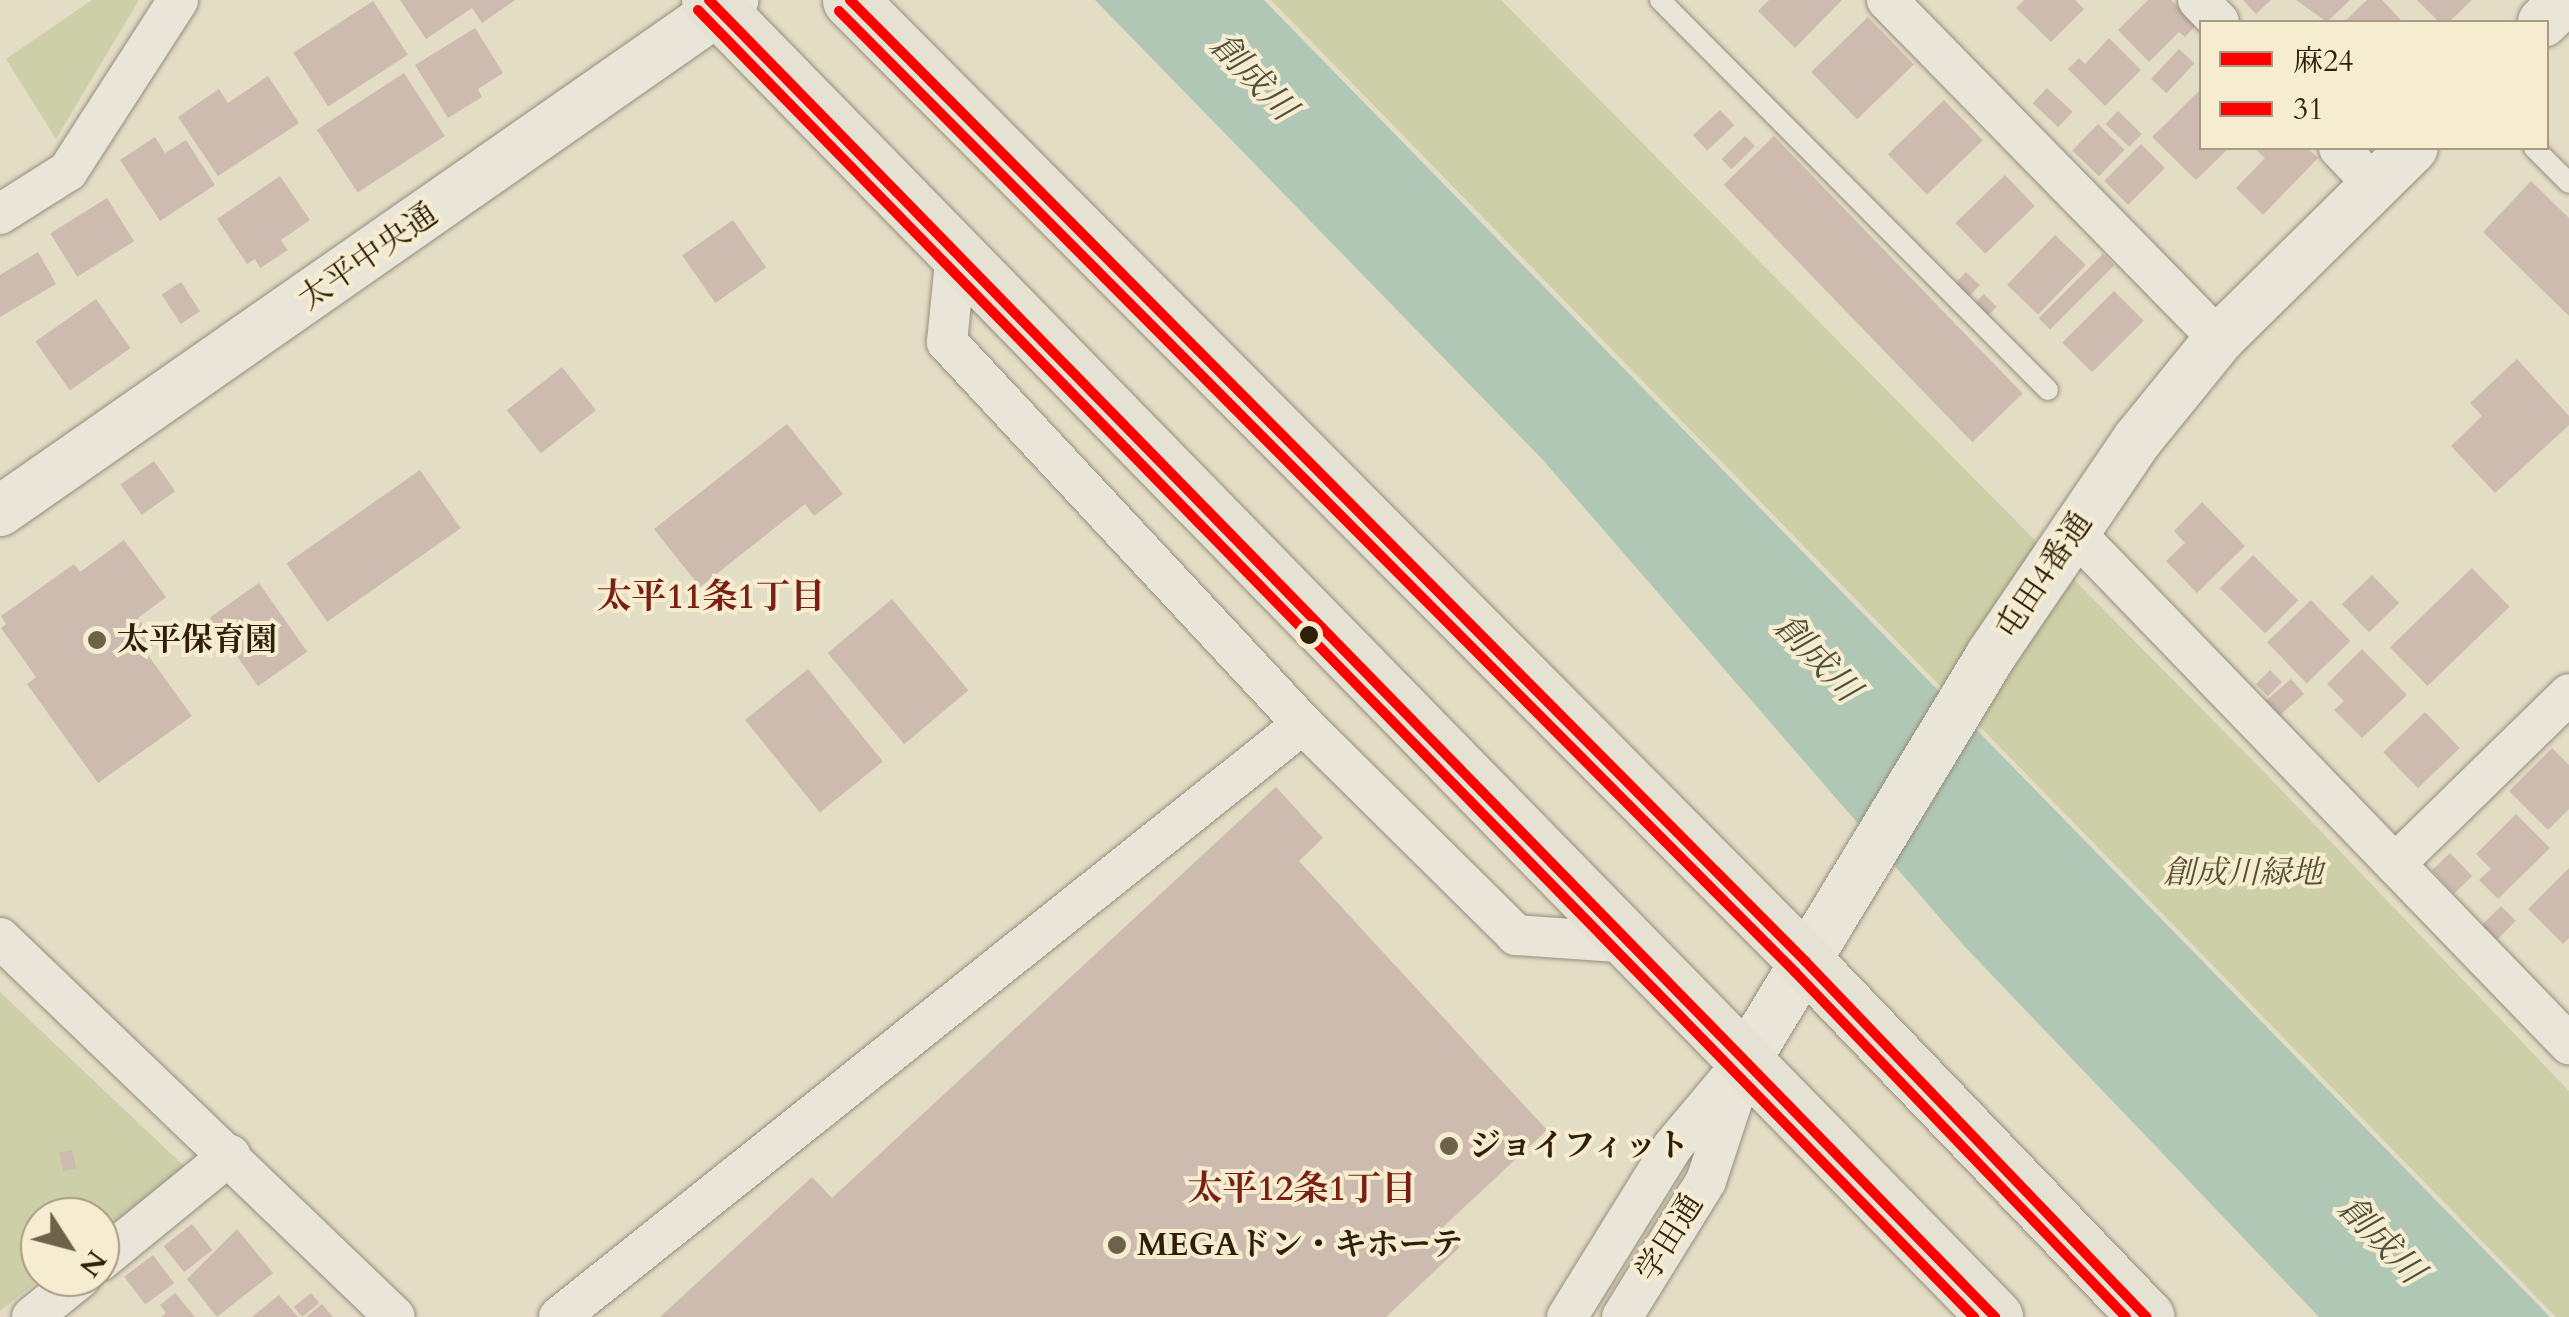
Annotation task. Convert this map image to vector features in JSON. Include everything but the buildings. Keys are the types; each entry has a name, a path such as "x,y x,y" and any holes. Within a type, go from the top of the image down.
{"highway":[{"path":"850,0 1806,962 2146,1317"},
{"path":"721,4 956,252 1995,1317"}],"street":[{"path":"0,214 68,172 178,0"},
{"path":"1888,0 2219,339"},
{"path":"2198,0 2217,20"},
{"path":"2546,20 2568,2"},
{"name":"太平中央通","path":"0,511 721,4"},
{"path":"2340,150 2374,184"},
{"name":"屯田4番通","path":"1746,1058 1860,866 2073,530 2219,339 2410,150"},
{"path":"956,252 947,342 1302,724 1516,934 1630,943"},
{"path":"2073,530 2569,1044"},
{"path":"2395,864 2569,694"},
{"path":"559,1317 1302,724"},
{"path":"0,938 395,1317"},
{"name":"学田通","path":"1566,1317 1673,1146 1746,1058"},
{"name":"学田通","path":"1622,1317 1706,1181 1746,1058"},
{"path":"120,1245 230,1155"},
{"path":"32,1317 56,1297"}],"lane":[{"path":"1660,0 2048,390"},
{"path":"2536,150 2569,183"}],"green space":[{"path":"92,0 139,0 56,139 6,59"},
{"name":"創成川緑地","path":"1271,0 1501,0 2269,777 2569,1091 2569,1317 2556,1317"},
{"path":"0,992 185,1167 120,1217 120,1197 20,1197 20,1295 0,1311"}],"water":[{"name":"創成川","path":"1095,0 1264,0 2550,1317 2319,1317 1965,947 1542,459"}],"transit line":[{"name":"麻24","path":"709,0 1995,1317"},
{"name":"麻24","path":"850,0 1806,962 2147,1317"},
{"name":"31","path":"698,10 1974,1317"},
{"name":"31","path":"839,11 1795,972 2126,1317"}],"place":[{"name":"太平保育園","path":"97,640"},
{"name":"ジョイフィット","path":"1449,1146"},
{"name":"MEGAドン・キホーテ","path":"1117,1245"}],"district":[{"name":"太平11条1丁目","path":"711,597"},
{"name":"太平12条1丁目","path":"1302,1189"}]}
